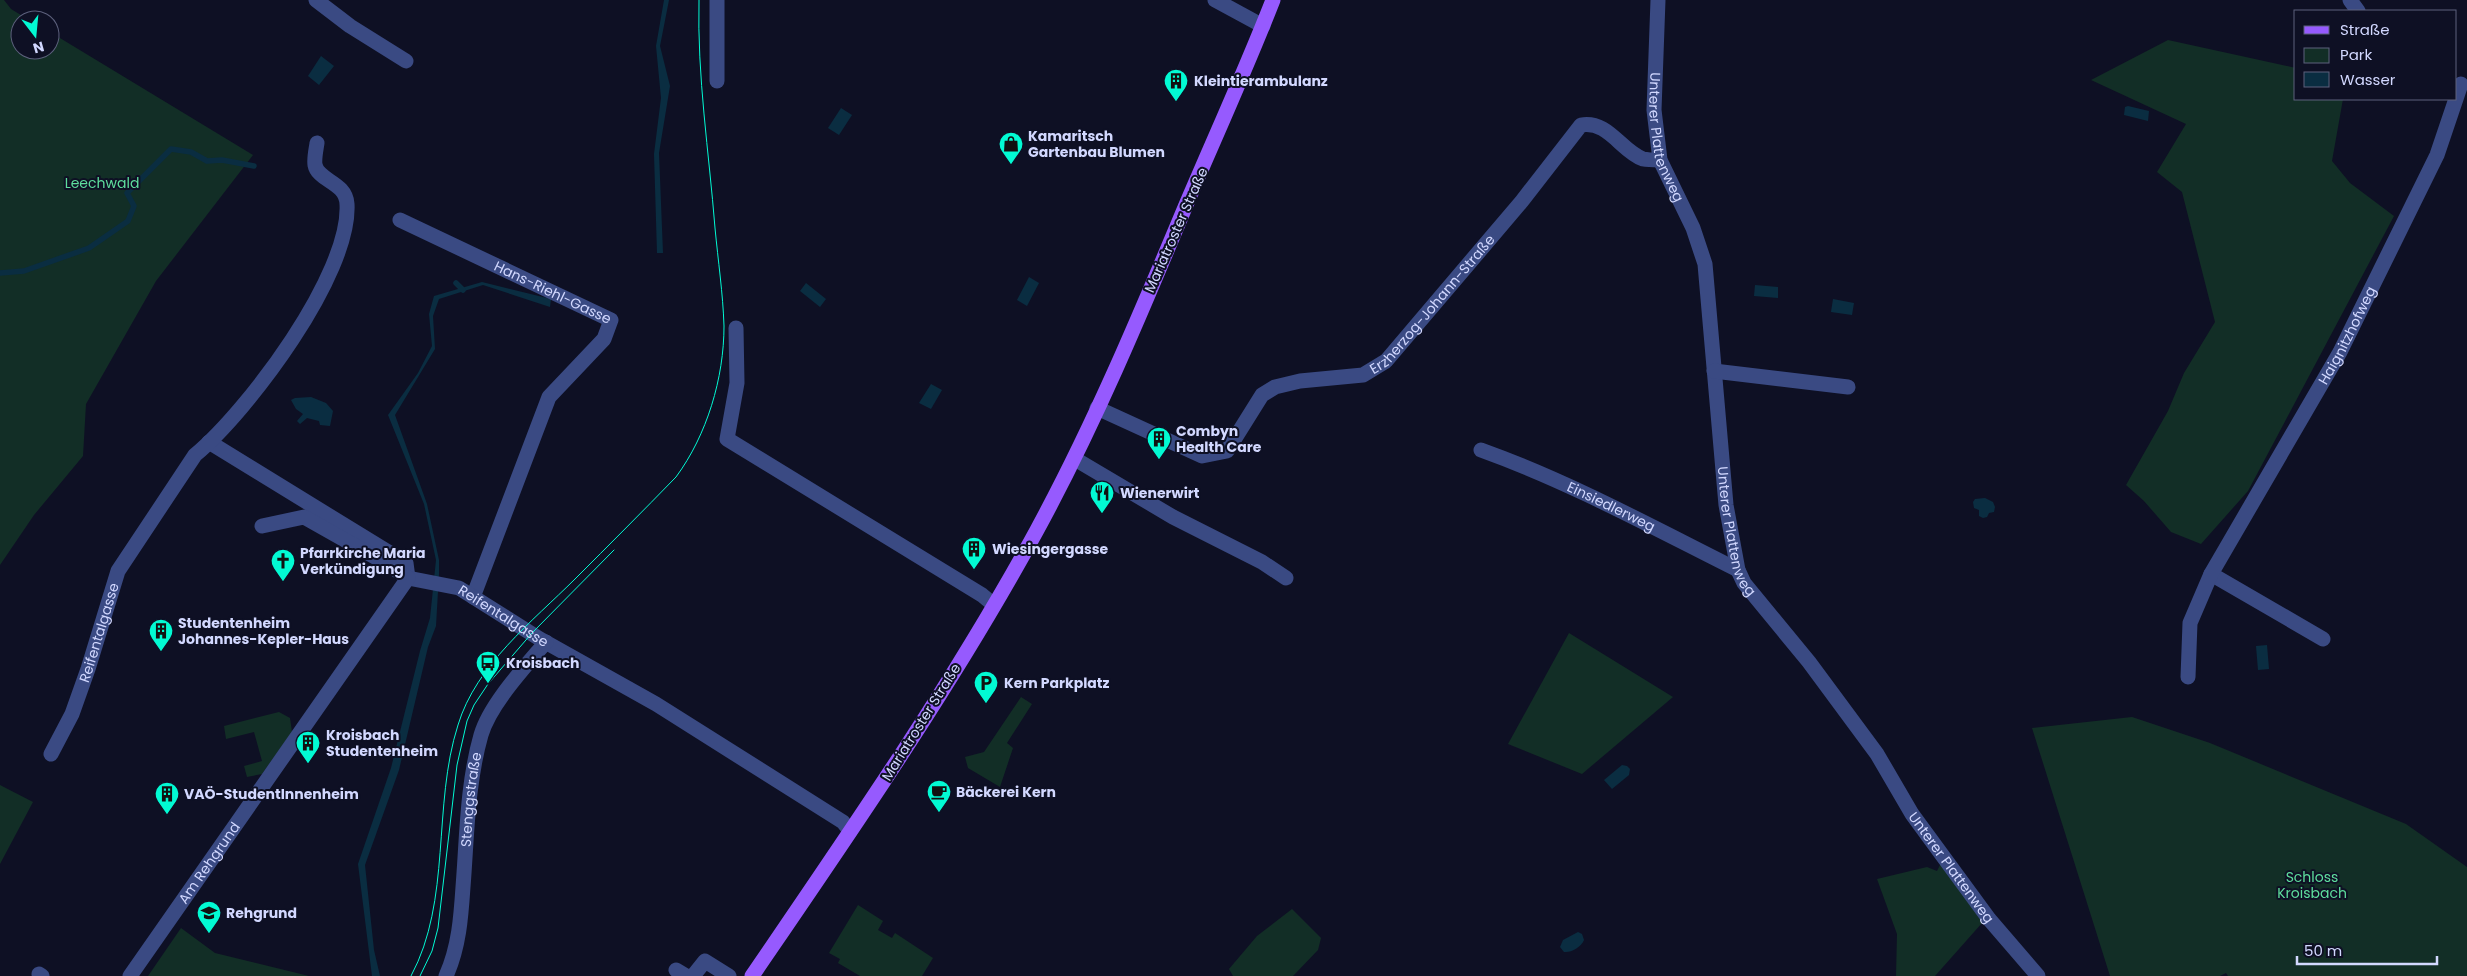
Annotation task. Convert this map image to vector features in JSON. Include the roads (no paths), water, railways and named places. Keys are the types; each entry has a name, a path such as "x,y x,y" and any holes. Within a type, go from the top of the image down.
{"main road":[{"name":"Mariatroster Straße","path":"752,976 926,714 994,605 1075,459 1212,149 1273,0"}],"street":[{"path":"316,0 350,26 406,61"},
{"path":"717,0 717,81"},
{"path":"1215,0 1263,26"},
{"name":"Unterer Plattenweg","path":"1658,0 1654,110 1660,160 1694,228 1705,264 1726,505 1736,548 1738,570 1744,583 1809,662 1877,754 1912,814 1984,911 2038,976"},
{"name":"Haignitzhofweg","path":"2188,677 2190,623 2211,574 2340,352 2437,155 2456,100"},
{"name":"Erzherzog-Johann-Straße","path":"1097,408 1202,456 1227,451 1262,394 1275,387 1300,381 1363,375 1386,361 1522,201 1581,126 1589,124 1600,127 1643,158 1660,160"},
{"name":"Reifentalgasse","path":"51,754 72,714 118,571 195,454 209,442 273,368 308,315 337,254 347,223 348,201 344,192 317,172 315,164 317,143"},
{"name":"Hans-Riehl-Gasse","path":"400,220 611,320 604,339 549,397 473,597"},
{"path":"736,328 737,383 727,439 982,595 994,605"},
{"path":"1714,371 1848,388"},
{"path":"209,442 406,563 408,578"},
{"name":"Einsiedlerweg","path":"1481,450 1517,463 1584,494 1738,570"},
{"path":"1075,459 1173,517 1262,562 1286,578"},
{"path":"262,526 304,517 408,578"},
{"path":"2211,574 2323,639"},
{"name":"Reifentalgasse","path":"408,578 426,580 459,588 546,642 656,704 841,820 850,831"},
{"name":"Am Rehgrund","path":"130,976 408,578"},
{"name":"Stenggstraße","path":"446,976 453,959 460,924 471,783 481,734 497,705 546,642"},
{"path":"693,976 705,961 729,976"}],"water":[{"path":"664,0 669,0 660,46 670,86 659,153 663,253 657,253 654,154 661,98 656,46"},
{"path":"321,56 334,66 319,85 308,76"},
{"path":"2125,107 2149,111 2148,121 2124,115"},
{"path":"841,108 852,115 839,135 828,128"},
{"path":"1029,277 1039,283 1027,306 1017,300"},
{"path":"482,282 551,299 550,307 483,285 439,299 433,316 435,349 395,415 427,504 439,560 439,574 436,626 428,647 399,770 365,865 374,950 380,976 372,976 358,864 391,768 430,618 436,560 424,504 388,415 418,373 432,346 429,314 434,296"},
{"path":"806,283 826,299 820,307 800,291"},
{"path":"1755,285 1778,287 1778,298 1754,296"},
{"path":"1833,299 1854,303 1852,315 1831,312"},
{"path":"931,384 942,390 931,409 919,403"},
{"path":"311,397 326,403 333,411 330,426 320,425 319,421 307,418 300,424 297,421 303,414 296,409 291,400"},
{"path":"1985,498 1993,502 1995,507 1994,512 1989,513 1987,517 1983,518 1979,516 1979,510 1974,508 1973,502 1975,499"},
{"path":"2267,645 2269,669 2258,670 2256,646"},
{"path":"1622,765 1630,769 1629,775 1612,789 1604,780"},
{"path":"1578,932 1582,934 1583,943 1573,950 1564,952 1560,947 1563,940"}],"waterway":[{"path":"0,273 24,271 89,248 128,221 134,206 127,193 171,149 191,152 207,161 222,160 254,166"},
{"path":"456,283 463,290"}],"tram line":[{"path":"411,976 424,947 432,916 437,885 445,788 450,756 466,703 478,683 508,645 676,477 697,443 712,405 721,366 724,326 702,86 699,0"},
{"path":"420,976 432,951 438,928 457,765 467,721 474,705 488,684 532,633 614,550"}],"place":[{"name":"Kleintierambulanz","path":"1176,102"},
{"name":"Kamaritsch Gartenbau Blumen","path":"1011,165"},
{"name":"Combyn Health Care","path":"1159,460"},
{"name":"Wienerwirt","path":"1102,514"},
{"name":"Wiesingergasse","path":"974,570"},
{"name":"Pfarrkirche Maria Verkündigung","path":"283,582"},
{"name":"Studentenheim Johannes-Kepler-Haus","path":"161,652"},
{"name":"Kroisbach","path":"488,684"},
{"name":"Kern Parkplatz","path":"986,704"},
{"name":"Kroisbach Studentenheim","path":"308,764"},
{"name":"Bäckerei Kern","path":"939,813"},
{"name":"VAÖ-StudentInnenheim","path":"167,815"},
{"name":"Rehgrund","path":"209,934"}],"park label":[{"name":"Leechwald","path":"102,183"},
{"name":"Schloss Kroisbach","path":"2312,886"}]}
